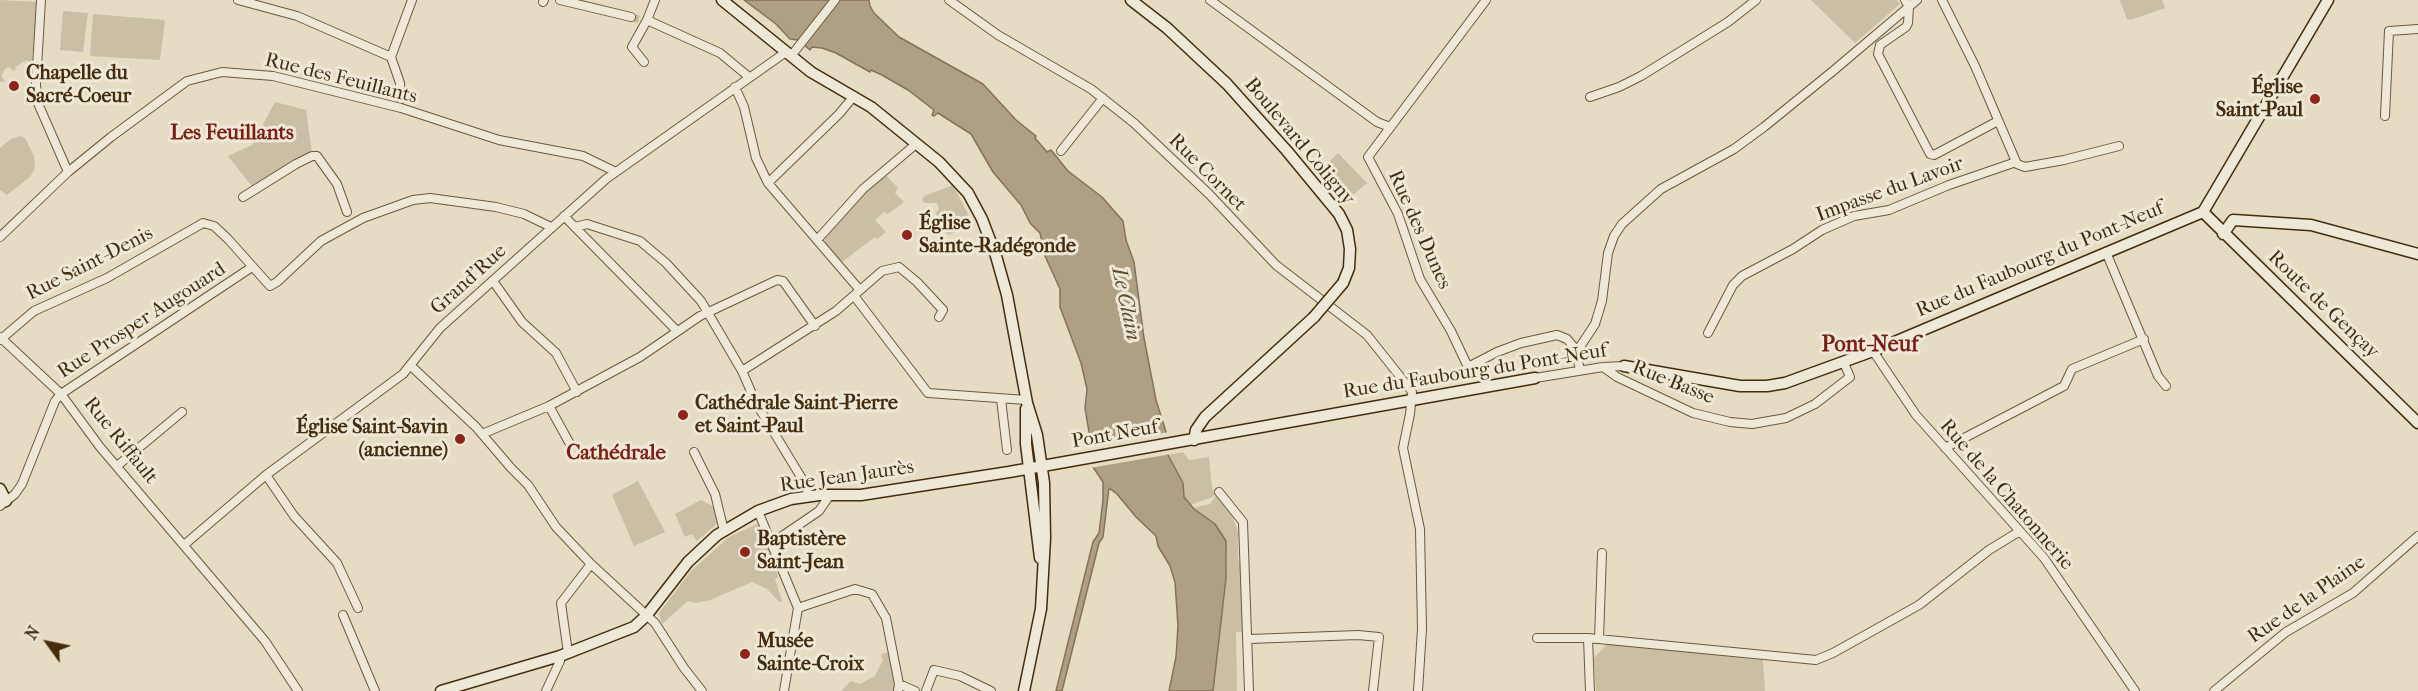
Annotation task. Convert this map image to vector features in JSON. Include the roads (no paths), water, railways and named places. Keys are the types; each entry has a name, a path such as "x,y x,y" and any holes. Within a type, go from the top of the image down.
{"main road":[{"path":"722,0 811,72 887,118 957,180 968,193 982,219 1007,295 1027,401 1037,435 1044,491 1046,538 1039,625 1024,691"},
{"name":"Boulevard Coligny","path":"1131,0 1167,28 1214,70 1287,151 1339,214 1347,230 1350,249 1349,267 1343,283 1314,317 1201,421 1194,440"},
{"path":"2203,212 2328,0"},
{"name":"Route de Gençay","path":"2203,212 2418,423"},
{"name":"Rue du Faubourg du Pont-Neuf","path":"1624,366 1740,386 1767,387 1806,377 2203,212"},
{"path":"2223,234 2233,220 2311,225 2418,254"},
{"name":"Rue du Faubourg du Pont-Neuf","path":"1194,440 1534,378"},
{"path":"1027,401 1025,428 1043,580"},
{"name":"Boulevard Coligny","path":"1210,436 1209,421 1220,404"},
{"name":"Pont Neuf","path":"1029,468 1194,440"},
{"name":"Rue Jean Jaurès","path":"441,691 564,654 634,627 646,616 688,562 724,531 759,511 791,499 808,496 861,495 1029,468"},
{"path":"0,489 3,504"}],"street":[{"path":"41,0 37,101 68,172"},
{"path":"238,0 297,16 391,57"},
{"path":"400,99 400,83 391,57 412,0"},
{"path":"560,0 631,17"},
{"path":"644,62 632,47 655,0"},
{"name":"Grand'Rue","path":"184,545 266,475 403,374 440,328 551,227 616,172 749,77 788,54 800,44 836,0"},
{"name":"Rue Cornet","path":"949,0 999,35 1065,72 1134,123 1209,194 1276,265 1367,335 1410,389 1411,400"},
{"path":"1210,0 1377,123 1390,127 1486,0"},
{"path":"1590,97 1641,76 1728,22 1756,0"},
{"path":"1580,370 1576,353 1594,324 1602,301 1608,253 1614,236 1622,224 1660,189 1734,148 1764,127 1907,3 1917,0"},
{"path":"1942,0 1975,66 2016,162 2025,167 2074,158 2119,146"},
{"path":"1907,3 1906,27 1880,45 1878,54 1920,139 1930,154 1934,155 1998,121"},
{"path":"645,20 720,52 749,77"},
{"path":"2385,116 2389,31 2418,29"},
{"name":"Rue des Feuillants","path":"0,237 68,172 111,137 187,81 222,72 273,76 389,105 504,141 583,156 616,172"},
{"path":"735,87 744,107 756,158 768,183 817,240 928,393 1027,401"},
{"path":"768,183 839,114 854,96"},
{"path":"1061,151 1103,98"},
{"name":"Rue des Dunes","path":"1390,127 1369,154 1368,159 1398,214 1420,279 1451,331 1468,367 1521,343 1557,335 1567,339 1576,353"},
{"path":"817,240 863,189 916,144"},
{"path":"243,197 296,164 317,156 337,184 347,212"},
{"name":"Impasse du Lavoir","path":"1708,333 1733,285 1742,276 1793,249 1822,230 1854,216 1889,210 1949,185 2016,162"},
{"name":"Rue Saint-Denis","path":"1,339 34,311 107,278 200,224 214,226 270,286 278,282 321,241 363,218 413,200 430,198 496,207 524,214 551,227"},
{"path":"564,216 677,332"},
{"path":"575,227 587,224 640,241 666,263 709,311 742,371 756,403 807,488 808,496"},
{"path":"2106,252 2158,376 2166,386"},
{"name":"Rue Prosper Augouard","path":"3,504 15,494 22,484 55,401 61,394 252,267"},
{"path":"742,371 815,326 882,271 899,267 943,310 939,318"},
{"path":"482,434 577,392 640,357 709,311 781,280 815,326"},
{"path":"493,281 522,322 556,353 577,392"},
{"name":"Rue Riffault","path":"1,339 61,394 117,466 266,646 298,691"},
{"path":"1945,448 2064,386 2072,369 2144,339"},
{"name":"Rue de la Chatonnerie","path":"1873,351 1904,401 2044,558 2135,691"},
{"name":"Rue Basse","path":"1603,367 1617,377 1693,413 1730,422 1752,423 1793,416 1815,404 1850,377 1844,363"},
{"path":"410,365 459,408 528,485 551,521 591,564 655,623 702,691"},
{"name":"Rue du Faubourg du Pont-Neuf","path":"1534,378 1580,370 1624,366"},
{"path":"1000,399 1007,450"},
{"path":"1411,400 1403,448 1420,529 1422,629 1418,691"},
{"path":"549,406 570,444"},
{"path":"117,466 182,412"},
{"path":"694,452 715,494 724,531"},
{"path":"266,475 294,516 337,563 358,608"},
{"path":"1219,492 1243,522 1249,691"},
{"path":"772,543 819,511 830,495"},
{"path":"759,511 798,608 784,691"},
{"path":"1537,638 1588,638 1816,660 1833,653 1919,605 1989,550 2020,531"},
{"name":"Rue de la Plaine","path":"2214,691 2286,632 2353,593 2418,536"},
{"path":"1599,639 1602,553"},
{"path":"546,691 564,654 561,603 591,564"},
{"path":"798,608 855,590 872,594 885,615 899,688 915,691"},
{"path":"343,615 375,691"},
{"path":"1248,639 1358,635 1379,637 1373,691"},
{"path":"1588,638 1590,691"},
{"path":"926,691 934,670 960,676 991,691"}],"water":[{"name":"Le Clain","path":"744,0 869,0 874,13 899,37 983,84 1016,120 1036,136 1035,138 1047,152 1051,150 1068,171 1102,197 1123,221 1126,240 1134,262 1144,338 1156,400 1166,432 1168,455 1183,483 1184,497 1194,509 1215,524 1226,541 1226,578 1213,691 1169,691 1176,657 1178,626 1175,582 1170,566 1158,546 1156,536 1109,488 1103,537 1099,543 1062,691 1056,691 1093,542 1099,533 1103,482 1093,467 1087,445 1089,432 1085,408 1087,389 1081,363 1060,307 1060,289 1045,256 1040,233 1030,223 1021,205 993,172 971,134 938,113 932,115 934,110 908,90 882,75 871,70 870,72 836,53 822,48 812,47 810,50 798,40 790,39 776,24"}],"tunnel":[{"path":"631,17 644,21"}],"place":[{"name":"Chapelle du Sacré-Coeur","path":"14,86"},
{"name":"Église Saint-Paul","path":"2315,99"},
{"name":"Église Sainte-Radégonde","path":"907,235"},
{"name":"Cathédrale Saint-Pierre et Saint-Paul","path":"683,415"},
{"name":"Église Saint-Savin (ancienne)","path":"460,439"},
{"name":"Baptistère Saint-Jean","path":"745,552"},
{"name":"Musée Sainte-Croix","path":"745,654"}],"district":[{"name":"Les Feuillants","path":"232,134"},
{"name":"Pont-Neuf","path":"1870,346"},
{"name":"Cathédrale","path":"616,454"}]}
